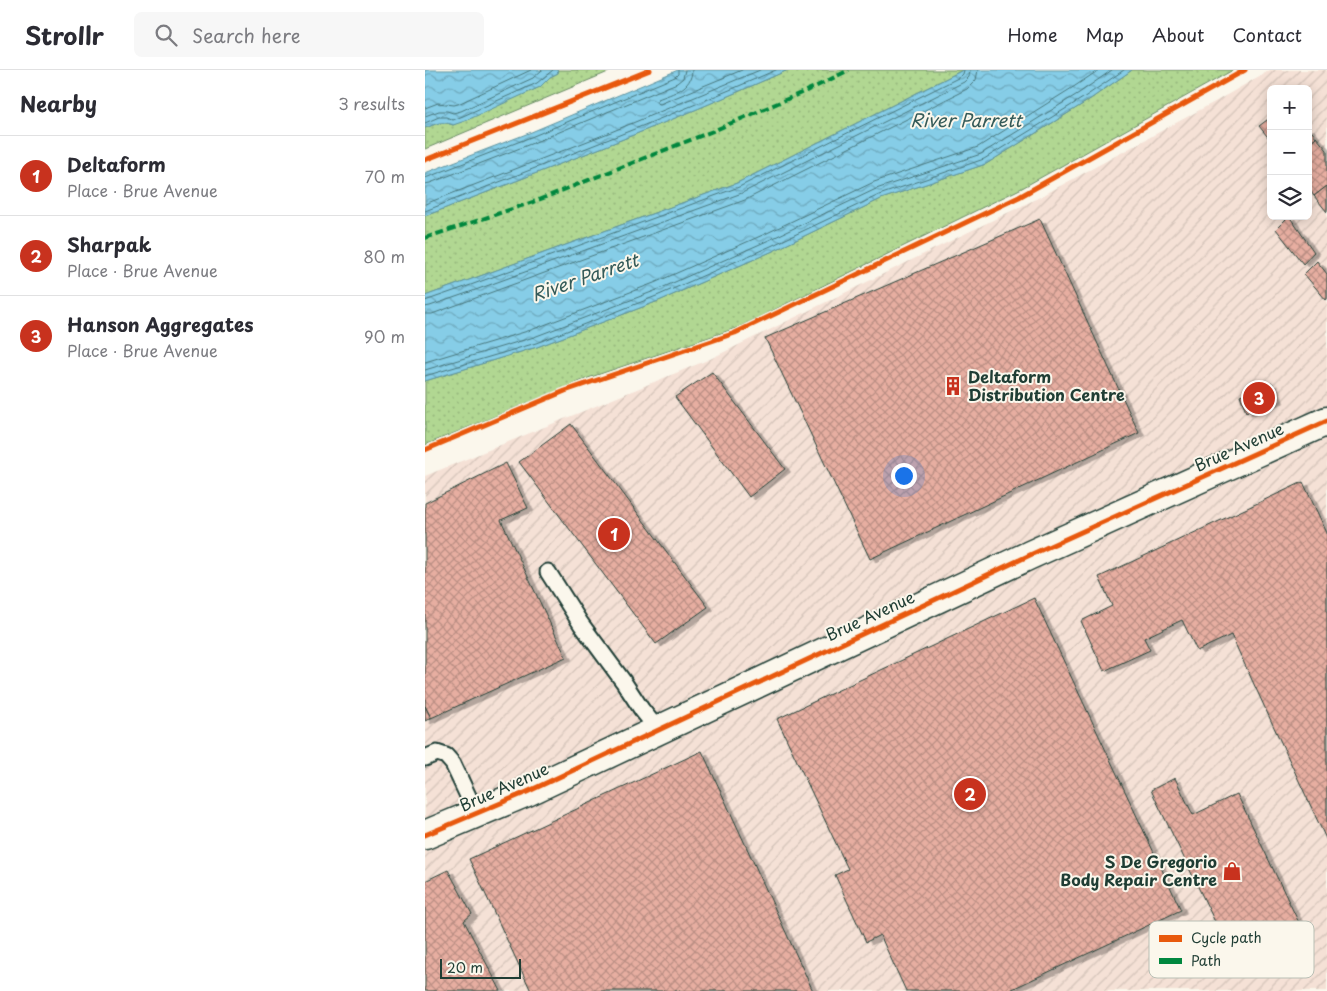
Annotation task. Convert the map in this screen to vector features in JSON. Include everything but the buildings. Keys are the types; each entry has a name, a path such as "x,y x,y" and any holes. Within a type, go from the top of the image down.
{"street":[{"name":"Brue Avenue","path":"425,835 527,792 1030,555 1327,421"}],"lane":[{"path":"547,572 581,624 658,730"},
{"path":"425,758 437,753 446,756 453,764 476,814"}],"shaded area":[{"path":"1270,70 1327,70 1327,991 425,991 425,476 710,359 1040,197"}],"green space":[{"path":"557,70 613,70 425,149 425,128 442,123 453,125 540,87 550,77 558,73"},
{"path":"788,70 963,70 737,183 425,296 425,216 653,127"},
{"path":"1132,70 1233,70 1022,188 739,327 588,378 425,445 425,381 537,347 661,300 773,251 881,199 986,164 1086,102"}],"water":[{"path":"425,70 557,70 558,73 550,77 540,87 465,121 453,125 439,123 425,128"},
{"path":"678,70 788,70 653,127 425,216 425,173 529,133"},
{"name":"River Parrett","path":"963,70 1132,70 1086,102 986,164 881,199 773,251 661,300 537,347 425,381 425,296 737,183"}],"marked path":[{"path":"425,238 533,202 713,131 815,87 849,70"}],"cycle path":[{"path":"425,160 650,70"},
{"path":"425,450 565,391 735,333 1019,197 1245,70"},
{"path":"425,835 527,792 1030,555 1327,421"}],"place":[{"name":"Deltaform Distribution Centre","path":"953,386"},
{"name":"Hanson Aggregates","path":"1259,398"},
{"name":"Deltaform","path":"614,534"},
{"name":"Sharpak","path":"970,794"},
{"name":"S De Gregorio Body Repair Centre","path":"1232,871"}]}
